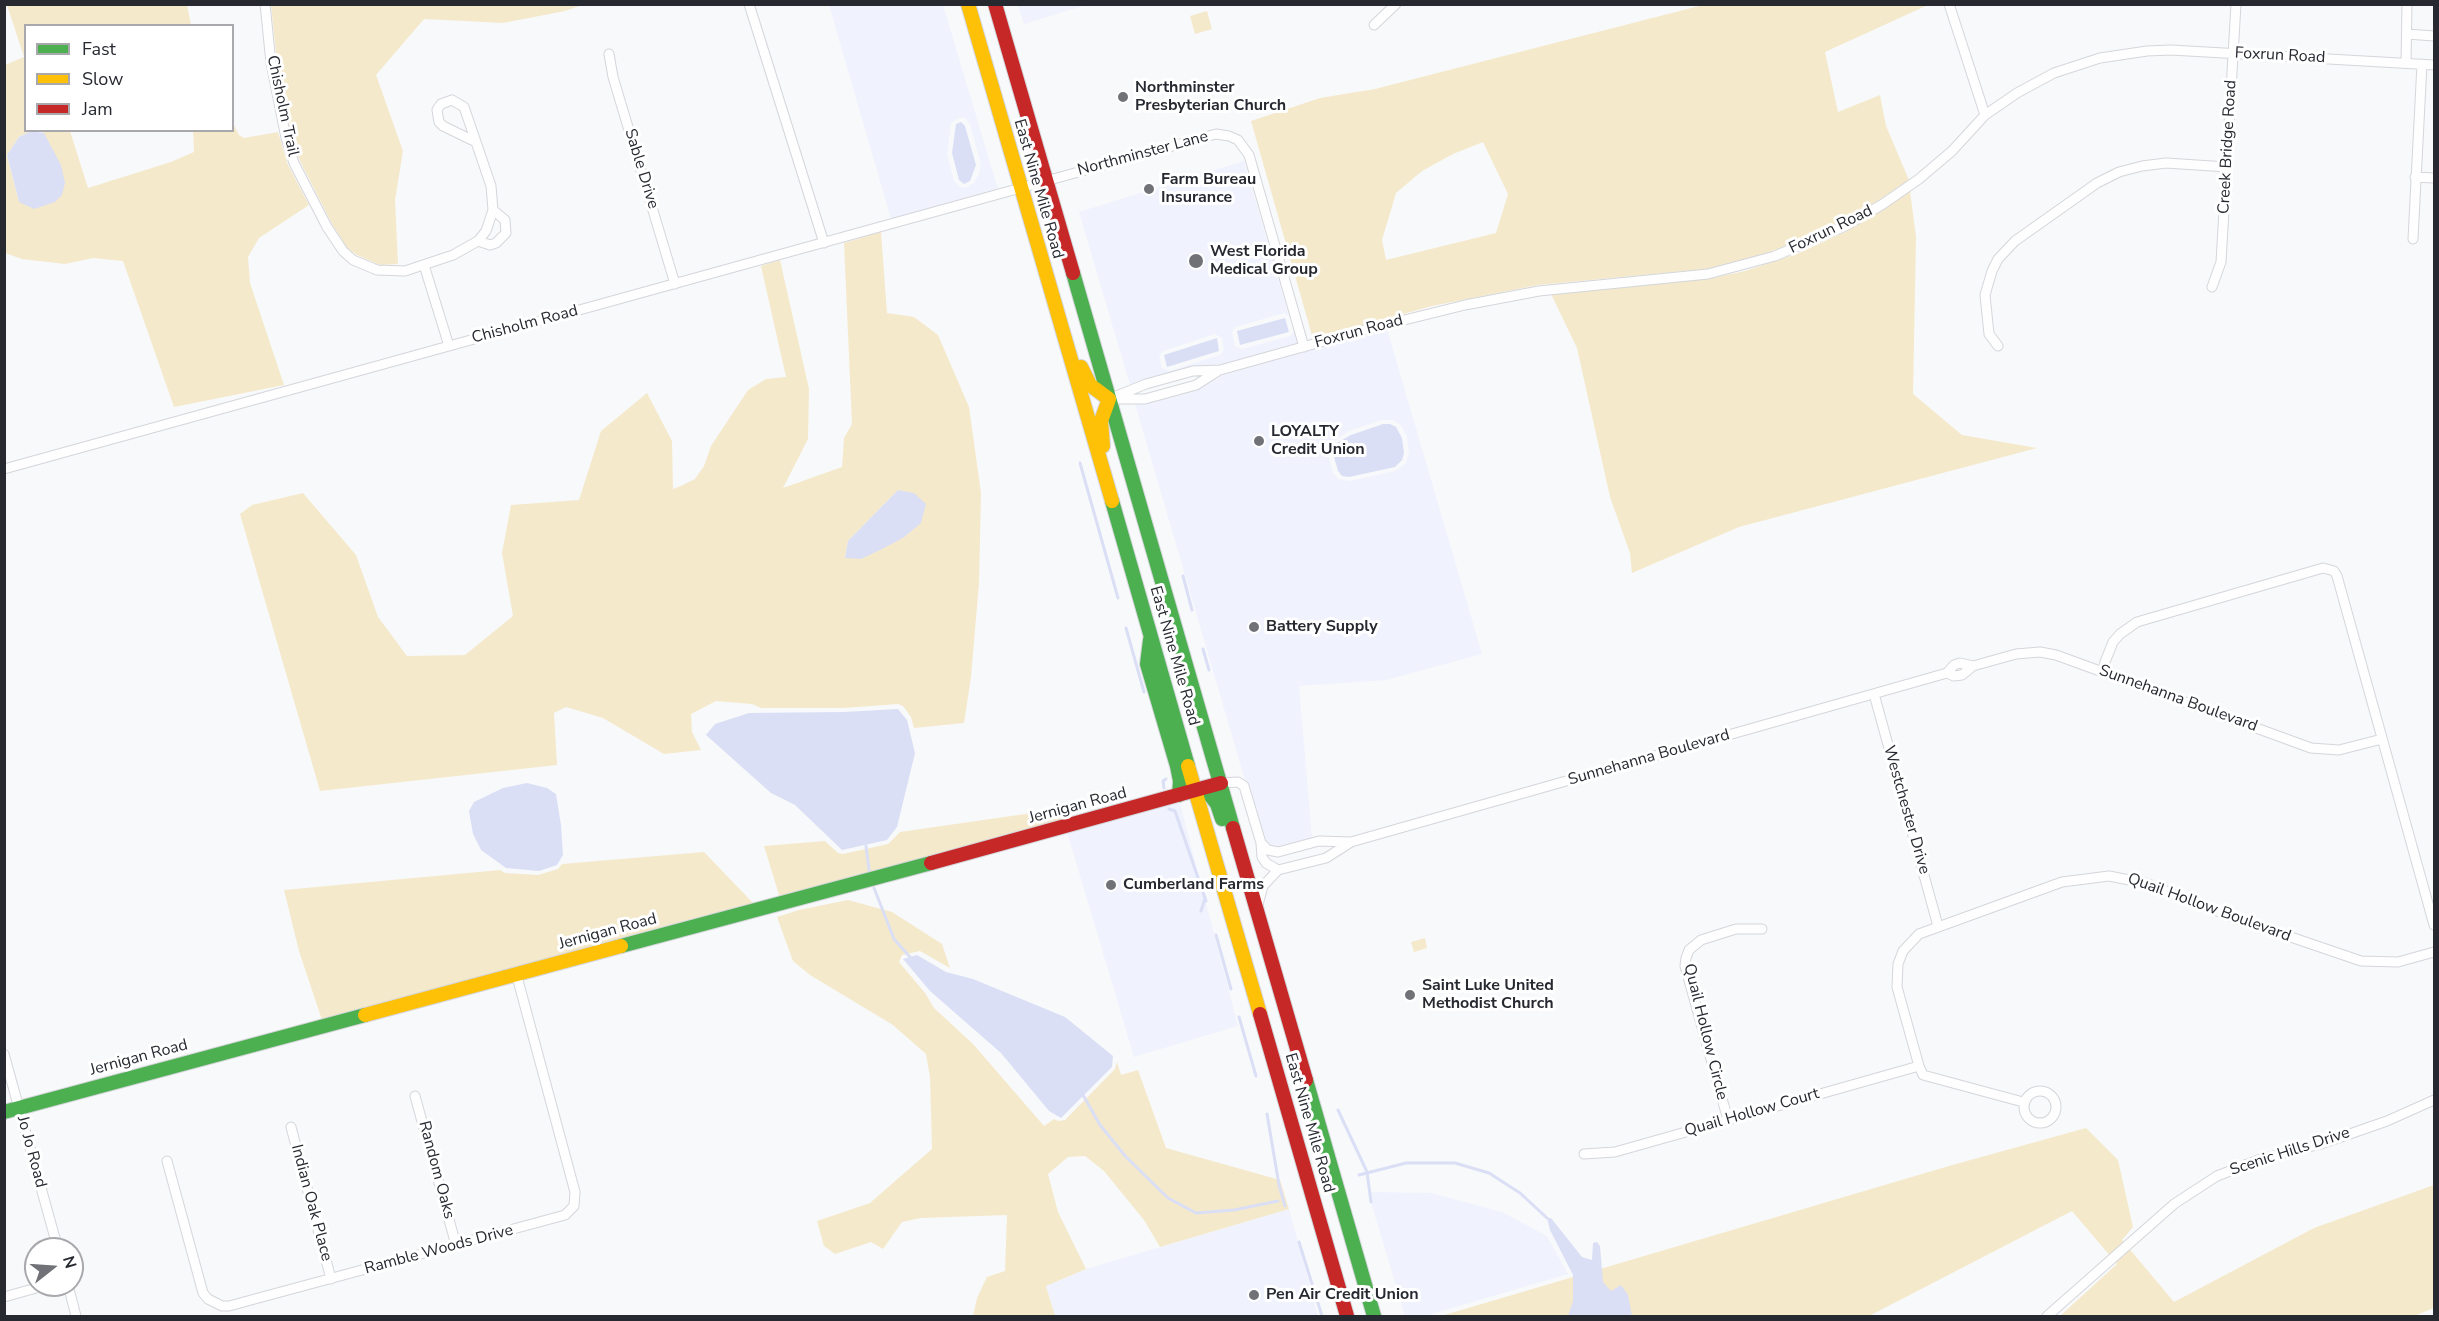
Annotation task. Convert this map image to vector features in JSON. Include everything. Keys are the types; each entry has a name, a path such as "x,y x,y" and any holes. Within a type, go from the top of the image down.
{"main road":[{"name":"East Nine Mile Road","path":"968,4 1347,1317"},
{"name":"East Nine Mile Road","path":"995,4 1374,1317"},
{"path":"1033,228 1046,245 1082,373 1089,385 1110,399 1101,421 1101,438 1144,610"},
{"path":"1151,634 1147,664 1177,766 1180,781 1179,795"},
{"name":"Jernigan Road","path":"4,1112 1074,825 1221,783"},
{"path":"1196,790 1209,795 1221,813 1271,989 1286,1011"}],"street":[{"name":"Chisholm Trail","path":"265,4 271,63 286,138 294,163 342,251 365,266 390,272 424,266 453,255 478,241 490,245 496,243 506,233 505,220 493,210 491,186 476,142 464,107 452,100 441,104 437,116 443,126 476,142"},
{"path":"749,4 824,243"},
{"path":"1374,25 1395,4"},
{"path":"1949,4 1985,115"},
{"name":"Creek Bridge Road","path":"2212,287 2221,262 2236,4"},
{"path":"2406,63 2407,4"},
{"path":"2407,34 2434,36"},
{"name":"Foxrun Road","path":"1110,399 1146,384 1193,371 1220,370 1399,320 1476,302 1539,291 1707,274 1776,256 1845,226 1883,204 1952,151 1985,115 2017,93 2054,73 2100,58 2147,51 2233,53 2434,65"},
{"name":"Sable Drive","path":"609,54 613,76 675,284"},
{"path":"2413,239 2422,64"},
{"name":"Northminster Lane","path":"1046,180 1216,134 1238,140 1249,155 1304,347"},
{"path":"1998,346 1989,334 1986,289 1998,259 2015,241 2097,183 2119,172 2142,166 2166,164 2227,167"},
{"path":"2415,177 2434,178"},
{"name":"Chisholm Road","path":"4,469 1046,180"},
{"path":"478,241 486,231 493,210"},
{"path":"424,266 449,346"},
{"name":"Foxrun Road","path":"1110,399 1145,399 1193,386 1220,370"},
{"path":"2103,672 2113,642 2138,622 2323,568 2330,569 2337,576 2434,925"},
{"name":"Sunnehanna Boulevard","path":"1261,843 1268,850 1278,852 1319,842 1351,842 1947,673 1954,665 1960,663 1973,666 2016,654 2040,652 2056,655 2317,750 2339,750 2382,739"},
{"name":"Westchester Drive","path":"1874,694 1938,926"},
{"path":"1221,783 1238,782 1244,786 1261,843 1262,856 1266,863 1278,870 1263,886 1257,910"},
{"name":"Sunnehanna Boulevard","path":"1278,870 1326,858 1351,842"},
{"name":"Quail Hollow Boulevard","path":"1919,1066 1897,987 1896,973 1903,951 1919,934 2062,882 2109,876 2145,883 2238,919 2361,961 2398,962 2434,952"},
{"name":"Quail Hollow Circle","path":"1728,1120 1685,966 1686,958 1689,950 1701,940 1736,929 1762,929"},
{"name":"Ramble Woods Drive","path":"167,1161 203,1293 215,1304 229,1306 565,1215 570,1212 576,1200 516,973"},
{"name":"Jo Jo Road","path":"4,1054 55,1237"},
{"path":"1919,1066 1923,1075 2023,1102"},
{"name":"Quail Hollow Court","path":"1584,1154 1615,1152 1919,1066"},
{"name":"Random Oaks","path":"415,1096 456,1245"},
{"name":"Scenic Hills Drive","path":"2047,1317 2174,1204 2217,1176 2261,1159 2320,1144 2386,1121 2434,1100"},
{"name":"Indian Oak Place","path":"291,1127 331,1279"},
{"path":"4,1297 24,1291"},
{"path":"71,1297 76,1317"}],"shaded area":[{"path":"271,4 582,5 565,11 503,23 424,19 376,75 403,151 395,200 398,264 380,265 347,248 300,161 291,136 277,62"},
{"path":"1018,4 1086,5 1024,24"},
{"path":"7,5 187,5 191,24 24,24 24,57"},
{"path":"829,5 943,5 998,189 891,219","holes":["959,118 965,118 970,124 981,164 974,183 965,188 960,187 954,181 947,155 951,123"]},
{"path":"1703,5 1928,5 1825,52 1838,112 1880,95 1886,126 1909,180 1842,222 1795,243 1743,261 1707,269 1538,285 1432,306 1313,339 1251,121 1320,98 1375,89","holes":["1483,142 1508,194 1496,233 1386,260 1382,240 1396,193 1422,171 1453,154"]},
{"path":"1207,11 1212,29 1195,34 1190,16"},
{"path":"24,57 24,132 29,132 19,137 7,155 19,202 44,133 42,132 70,132 88,188 171,162 194,152 193,132 234,132 234,125 239,135 244,138 278,132 288,165 309,205 259,238 248,257 250,283 284,385 174,407 123,261 93,258 65,264 22,259 5,253 5,65"},
{"path":"1244,161 1289,316 1284,313 1236,327 1232,332 1235,346 1242,349 1290,336 1294,331 1297,343 1222,364 1192,366 1130,385 1079,212","holes":["1215,334 1222,338 1224,350 1220,355 1169,371 1162,368 1159,356 1163,351"]},
{"path":"1910,191 1916,237 1913,394 1962,435 2037,448 1739,527 1632,573 1630,553 1610,497 1577,348 1551,294 1708,279 1745,271 1799,253 1847,231"},
{"path":"881,232 887,313 914,317 938,335 969,407 981,493 979,583 971,677 964,723 914,728 911,717 903,706 898,704 844,708 761,708 752,704 716,701 691,714 692,732 701,750 664,754 603,718 566,707 554,713 557,765 320,791 240,514 252,505 303,493 356,555 378,617 407,656 465,655 513,616 502,553 511,505 579,500 601,431 647,393 672,441 673,489 681,486 695,479 704,466 711,446 748,390 766,379 786,377 761,266 780,260 809,389 808,439 783,488 842,467 844,438 852,424 844,243","holes":["898,490 845,558 848,541"]},
{"path":"1387,329 1482,654 1386,680 1299,686 1312,838 1278,846 1266,841 1249,784 1245,780 1135,404 1146,404 1198,390 1225,374","holes":["1382,420 1393,420 1401,425 1407,437 1409,452 1406,463 1395,471 1350,481 1338,479 1333,473 1329,458 1328,450 1331,443 1349,431"]},
{"path":"1179,800 1238,1026 1134,1057 1067,832"},
{"path":"1060,809 1064,822 780,898 764,846 825,841 838,853 843,854 888,844 900,832"},
{"path":"704,852 754,904 322,1020 299,951 284,890 500,870 505,873 538,875 558,869 562,864"},
{"path":"848,900 892,912 942,944 950,968 920,951 902,955 899,962 925,993 934,1008 973,1044 1044,1126 1054,1119 1065,1120 1115,1069 1117,1062 1121,1075 1138,1070 1166,1148 1280,1180 1289,1209 1160,1247 1144,1220 1104,1171 1085,1156 1068,1157 1048,1174 1058,1212 1086,1269 1046,1286 1055,1316 973,1316 977,1298 987,1277 1005,1271 1007,1215 921,1218 902,1222 883,1249 871,1242 835,1254 824,1246 817,1221 870,1203 932,1149 930,1077 926,1054 893,1025 810,975 793,961 777,917"},
{"path":"1425,938 1427,948 1414,952 1411,942"},
{"path":"2086,1128 2118,1160 2133,1227 2122,1240 2174,1302 2314,1228 2434,1185 2434,1308 2414,1316 2060,1316 2117,1264 2072,1211 1869,1316 1441,1316 1949,1166"},
{"path":"1368,1192 1431,1193 1502,1212 1547,1236 1568,1274 1425,1316 1405,1316"},
{"path":"1289,1209 1318,1316 1055,1316 1046,1286 1086,1269"}],"water":[{"path":"961,122 965,126 976,165 970,181 964,184 959,180 952,153 956,124"},
{"path":"29,132 44,133 61,165 65,183 62,195 55,202 34,209 19,202 7,155 19,137"},
{"path":"1285,318 1289,332 1240,345 1237,331"},
{"path":"1217,338 1219,351 1167,367 1164,355"},
{"path":"1383,424 1396,427 1402,438 1404,453 1402,460 1395,467 1349,477 1342,476 1334,457 1335,444 1351,435"},
{"path":"898,490 914,493 926,504 921,523 903,538 861,559 845,558 848,541"},
{"path":"898,709 907,720 915,753 897,827 887,840 842,850 795,805 771,793 706,735 715,724 749,713"},
{"path":"527,783 547,788 556,794 561,825 563,855 557,865 539,871 506,868 481,850 473,834 469,811 474,802 503,788"},
{"path":"917,955 946,972 973,979 1065,1017 1113,1056 1112,1067 1061,1118 1049,1111 1001,1053 930,991 903,959"},
{"path":"1547,1218 1551,1218 1582,1257 1592,1260 1593,1243 1597,1242 1600,1246 1603,1282 1611,1291 1621,1285 1628,1295 1632,1316 1568,1316 1573,1301 1573,1275 1550,1230"}],"waterway":[{"path":"1080,463 1118,598"},
{"path":"1183,576 1192,610"},
{"path":"1126,628 1144,692"},
{"path":"1203,649 1209,670"},
{"path":"1164,788 1163,781 1166,779"},
{"path":"1169,809 1175,811 1206,901"},
{"path":"866,846 869,870"},
{"path":"874,888 894,939 910,957"},
{"path":"1201,911 1205,899"},
{"path":"1216,935 1231,989"},
{"path":"1239,1017 1256,1076"},
{"path":"1083,1095 1100,1125 1126,1157 1168,1198 1196,1213 1234,1210 1278,1201"},
{"path":"1338,1110 1367,1172 1371,1202"},
{"path":"1267,1114 1279,1185 1285,1206"},
{"path":"1359,1175 1406,1163 1455,1163 1489,1173 1520,1193 1547,1218"},
{"path":"1299,1242 1322,1316"}],"traffic: fast":[{"path":"1073,273 1233,828"},
{"path":"1112,501 1188,766"},
{"path":"1150,640 1147,664 1177,766 1180,781 1179,795"},
{"path":"1196,790 1210,795 1217,804 1222,819"},
{"path":"621,946 931,863"},
{"path":"4,1112 365,1015"},
{"path":"1306,1080 1374,1316"}],"traffic: slow":[{"path":"968,4 1112,501"},
{"path":"1081,367 1090,385 1109,399"},
{"path":"1103,446 1101,421 1109,399"},
{"path":"1188,766 1260,1014"},
{"path":"365,1015 621,946"}],"traffic: jam":[{"path":"995,4 1073,273"},
{"path":"931,863 1221,783"},
{"path":"1233,828 1306,1080"},
{"path":"1260,1014 1347,1316"}],"place":[{"name":"Northminster Presbyterian Church","path":"1123,97"},
{"name":"Farm Bureau Insurance","path":"1149,189"},
{"name":"West Florida Medical Group","path":"1196,261"},
{"name":"LOYALTY Credit Union","path":"1259,441"},
{"name":"Battery Supply","path":"1254,627"},
{"name":"Cumberland Farms","path":"1111,885"},
{"name":"Saint Luke United Methodist Church","path":"1410,995"},
{"name":"Pen Air Credit Union","path":"1254,1295"}]}
